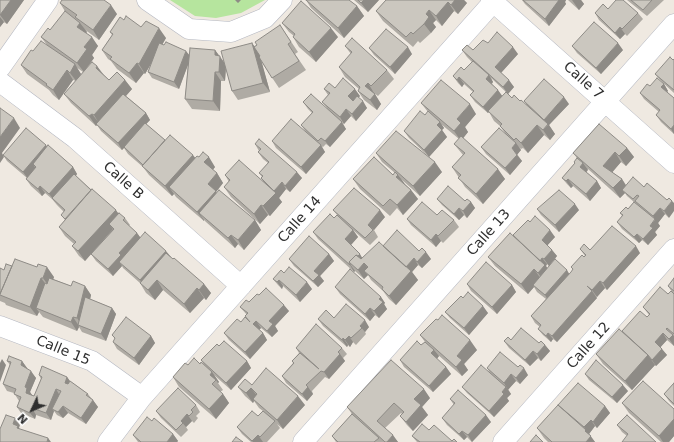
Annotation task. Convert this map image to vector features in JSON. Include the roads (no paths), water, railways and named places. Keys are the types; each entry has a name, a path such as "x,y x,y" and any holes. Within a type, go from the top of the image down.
{"street":[{"path":"0,68 48,0"},
{"path":"147,0 189,28 231,32 265,18 282,0"},
{"name":"Calle 7","path":"493,1 674,163"},
{"name":"Calle 14","path":"108,442 142,397 493,1"},
{"name":"Calle 13","path":"303,442 674,24"},
{"name":"Calle B","path":"0,82 75,138 241,286"},
{"name":"Calle 12","path":"503,442 674,249"},
{"name":"Calle 15","path":"0,326 92,361 142,397"}]}
